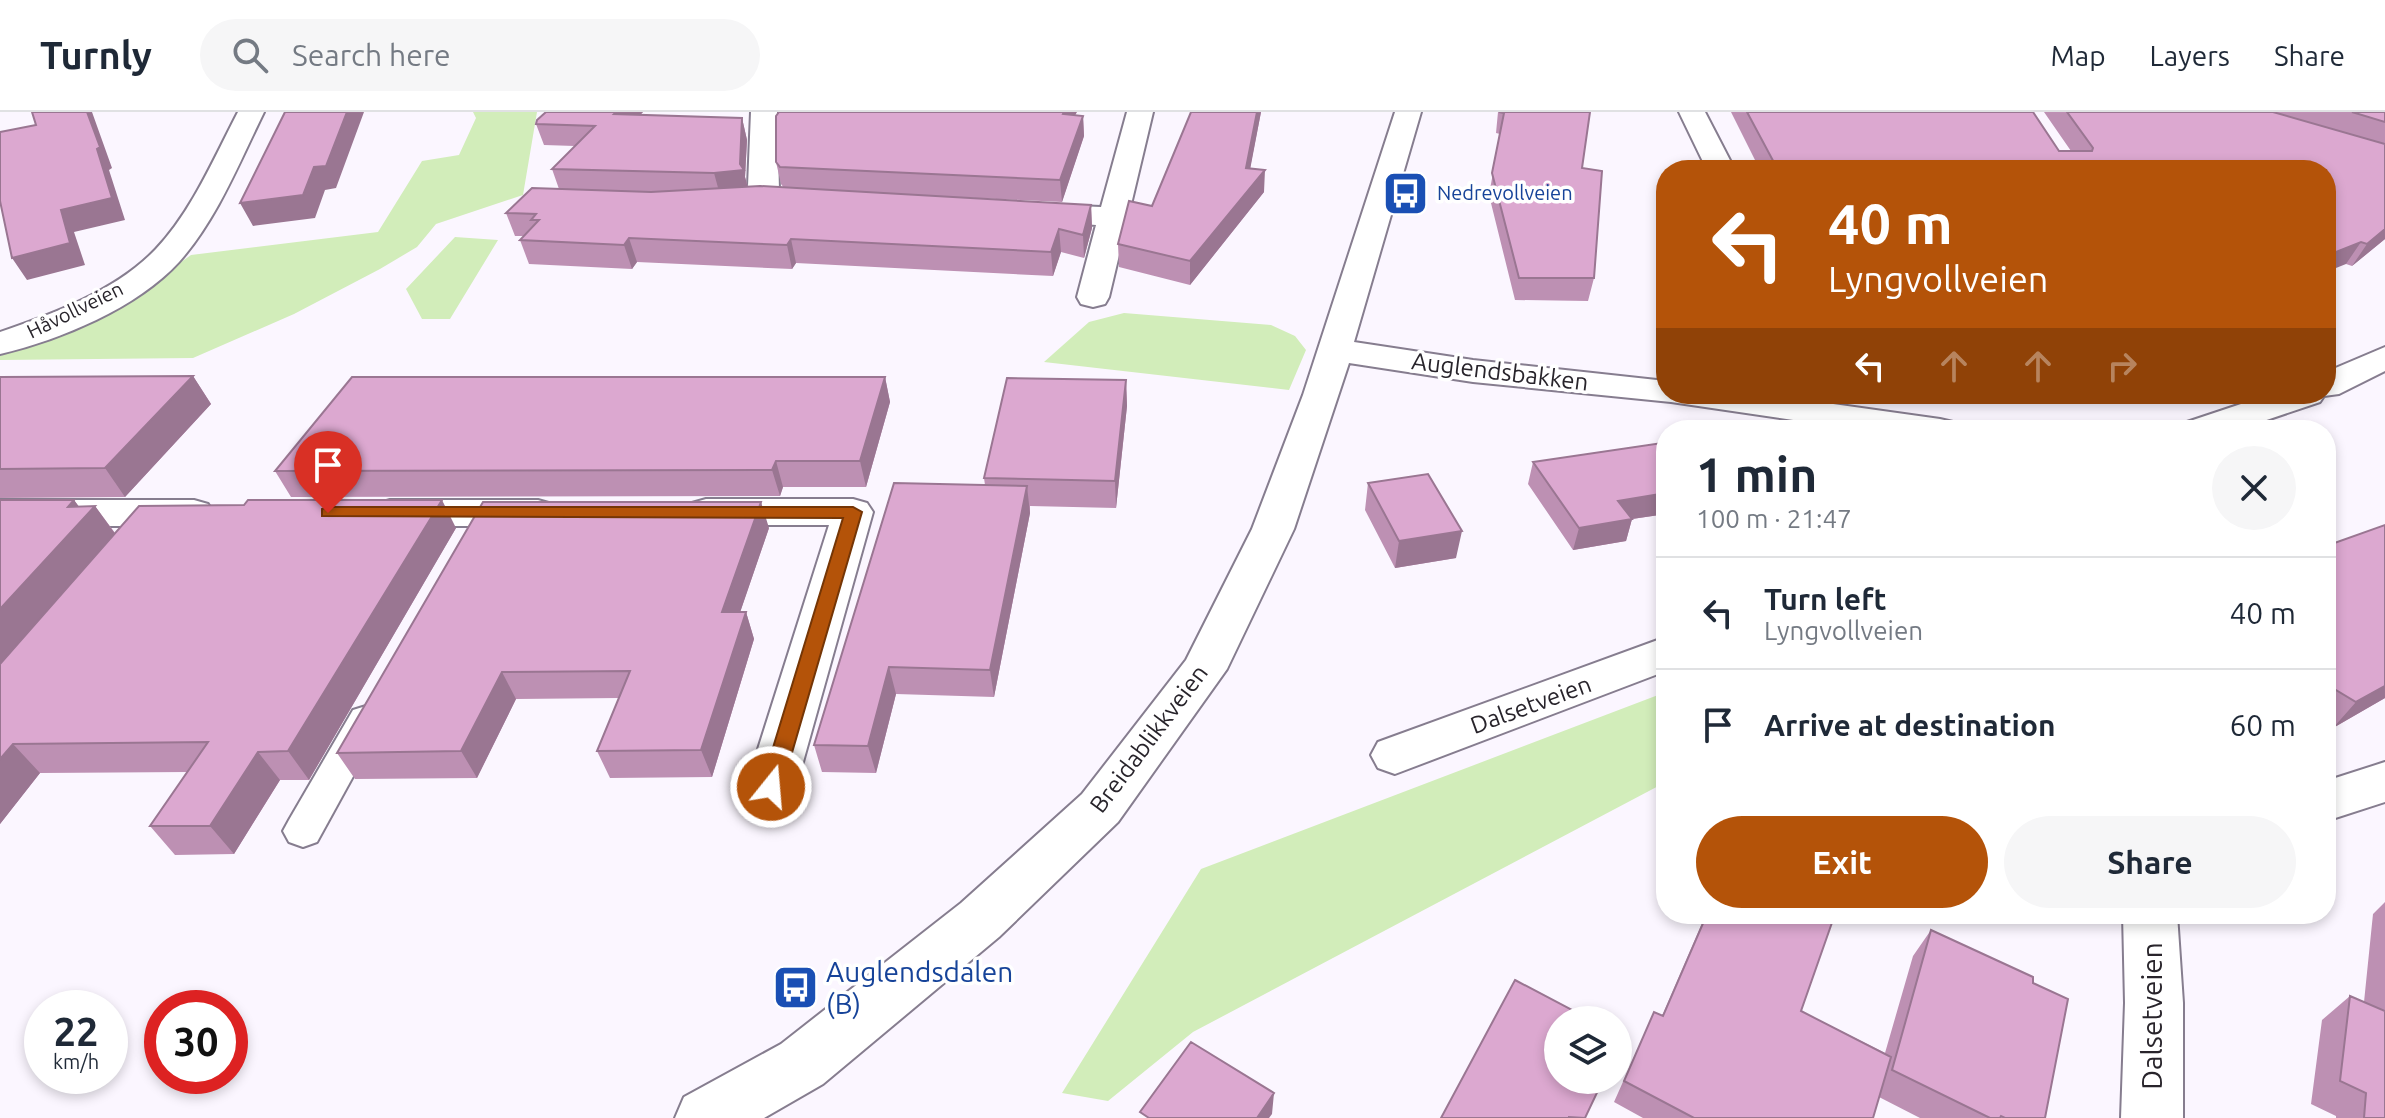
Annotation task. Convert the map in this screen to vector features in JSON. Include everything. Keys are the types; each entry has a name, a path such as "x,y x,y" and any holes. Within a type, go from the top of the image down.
{"street":[{"name":"Håvollveien","path":"0,344 102,301 165,258 189,228 251,112"},
{"path":"764,112 763,186 766,195 761,202 848,205"},
{"path":"1093,297 1140,112"},
{"name":"Breidablikkveien","path":"706,1118 802,1064 980,920 1100,808 1204,669 1273,529 1335,350 1408,112"},
{"path":"1692,112 1716,160"},
{"path":"1007,212 1112,217"},
{"name":"Auglendsbakken","path":"1335,350 1473,371 1656,391"},
{"path":"2336,381 2385,358"},
{"path":"1755,404 1869,420"},
{"path":"2230,420 2277,404"},
{"path":"669,513 853,512 771,787"},
{"path":"0,513 234,513"},
{"path":"359,513 477,526 577,513"},
{"name":"Dalsetveien","path":"1395,755 1656,657"},
{"path":"2336,798 2385,782"},
{"name":"Dalsetveien","path":"2150,924 2154,1015 2152,1118"}],"lane":[{"path":"128,547 157,513"},
{"path":"303,831 382,693"}],"green space":[{"path":"473,112 537,112 523,195 436,224 417,247 380,269 294,314 193,358 0,360 0,356 120,305 191,255 378,232 422,161 459,155 476,118"},
{"path":"455,237 498,240 450,319 422,319 406,289"},
{"path":"1124,313 1271,325 1295,336 1306,350 1289,390 1044,362 1089,322"},
{"path":"1656,696 1656,787 1193,1032 1108,1101 1062,1093 1201,869"}],"building":[{"path":"32,112 87,112 100,147 97,149 112,198 61,210 70,243 12,258 0,201 0,132 36,125"},
{"path":"285,112 347,112 326,166 314,167 303,195 240,203"},
{"path":"546,112 742,118 740,164 744,170 714,173 552,169 595,126 536,124"},
{"path":"779,112 1064,112 1083,116 1060,180 780,167 776,162 776,116"},
{"path":"1191,112 1257,112 1246,168 1265,170 1190,261 1118,244 1129,201 1152,206"},
{"path":"1499,112 1590,112 1582,168 1602,171 1594,278 1519,278 1492,173 1504,113"},
{"path":"1747,112 2033,112 2059,151 2092,151 2093,148 2067,112 2273,112 2385,144 2385,229 2367,244 2361,242 2336,252 2336,160 1773,160"},
{"path":"2352,112 2385,112 2385,122"},
{"path":"760,186 1091,205 1083,235 1059,229 1051,252 791,239 787,245 629,238 624,245 520,240 539,220 531,220 536,214 506,213 532,188 651,192"},
{"path":"193,376 105,468 0,469 0,377"},
{"path":"352,377 885,377 860,461 776,461 772,470 275,471"},
{"path":"1007,378 1126,380 1115,481 984,478"},
{"path":"1656,444 1656,495 1618,501 1632,519 1579,528 1533,462"},
{"path":"1428,474 1462,531 1399,541 1368,483"},
{"path":"894,483 1027,486 990,670 889,667 868,746 814,745"},
{"path":"0,500 74,500 68,507 95,506 0,609"},
{"path":"248,500 442,500 288,751 258,752 210,826 150,826 208,742 13,744 0,759 0,664 139,506 244,505"},
{"path":"483,502 761,502 722,612 746,612 701,750 597,751 630,671 502,672 461,751 337,753"},
{"path":"2385,525 2385,686 2356,702 2336,690 2336,542"},
{"path":"1703,924 1831,924 1801,1011 1891,1057 1873,1118 1694,1118 1632,1085 1632,1063 1654,1012 1663,1016"},
{"path":"1931,930 2033,977 2033,983 2068,999 2045,1118 1990,1118 1892,1070"},
{"path":"1515,980 1564,1006 1544,1006 1544,1094 1596,1094 1585,1118 1441,1118"},
{"path":"2350,996 2385,1011 2385,1118 2364,1118 2366,1093 2340,1081"},
{"path":"1191,1042 1274,1093 1257,1118 1149,1118 1140,1112"}],"place":[{"name":"Nedrevollveien","path":"1406,193"},
{"name":"Auglendsdalen (B)","path":"795,988"}],"route":[{"path":"328,513 853,512 771,787"}]}
